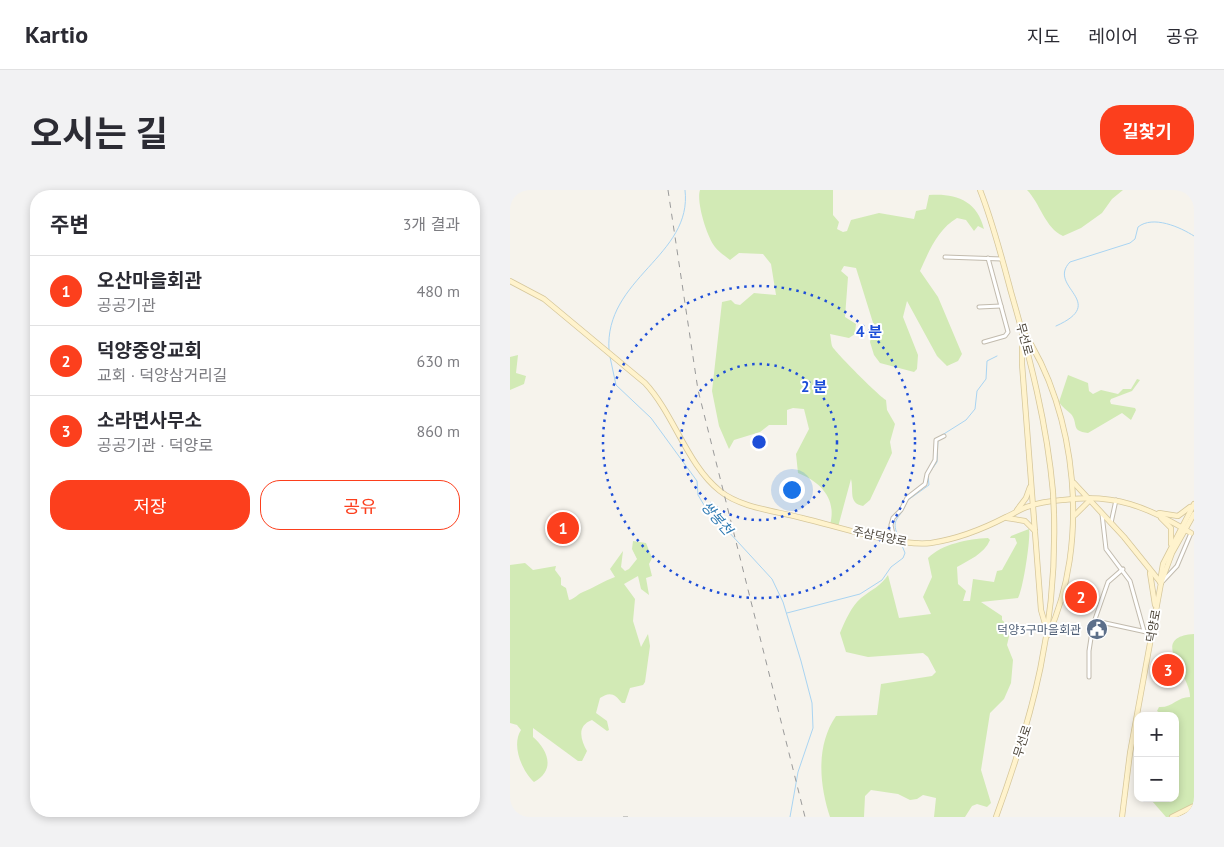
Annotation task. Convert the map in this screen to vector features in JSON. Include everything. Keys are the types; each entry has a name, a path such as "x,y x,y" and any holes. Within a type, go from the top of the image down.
{"street":[{"name":"무선로","path":"980,190 1022,330 1044,420 1054,514 1054,580 1048,636 1029,720 996,817"},
{"path":"945,258 1002,259"},
{"path":"984,342 1007,335 988,258"},
{"name":"주삼덕양로","path":"510,281 544,299 622,362 653,391 706,477 724,494 748,504 903,542 925,543 948,539 1006,518 1033,504 1074,498 1116,500 1152,511"},
{"path":"979,307 1001,306"},
{"path":"1022,330 1037,352 1048,381 1064,435 1074,498 1074,516 1061,604 1048,636"},
{"path":"1022,330 1022,364 1042,616 1048,636"},
{"path":"895,540 891,525 893,518 901,510 907,498 925,484 926,474 935,460 937,440 944,436"},
{"path":"1072,478 1076,487 1091,498 1102,514 1161,583 1179,563 1192,533 1152,511"},
{"path":"1014,513 1026,498 1031,483"},
{"path":"1074,516 1076,511 1091,498"},
{"path":"1111,523 1116,500"},
{"path":"1152,511 1178,516 1186,512 1194,503"},
{"name":"덕양로","path":"1161,583 1194,503"},
{"path":"1152,511 1171,528 1170,549"},
{"path":"1102,514 1106,549 1122,569 1132,586 1144,631"},
{"name":"덕양로","path":"1122,817 1128,760 1161,583 1162,565 1183,528 1194,514"},
{"path":"1006,518 1025,521 1032,526 1035,532"},
{"path":"1148,567 1156,571 1162,565"},
{"path":"1148,567 1156,610"},
{"path":"1089,677 1089,651 1096,620 1108,582 1122,569"},
{"path":"1096,620 1152,633"},
{"path":"1172,817 1194,806"}],"green space":[{"path":"700,190 833,190 833,215 839,222 837,229 843,232 847,231 851,220 879,213 914,219 916,211 926,209 929,195 948,195 964,200 976,211 981,219 984,229 978,226 974,231 966,220 957,218 944,228 935,241 920,271 938,297 962,354 958,361 947,366 937,356 907,301 903,317 918,355 917,369 914,372 880,363 874,355 870,342 874,326 856,268 844,266 841,271 848,277 845,317 856,324 855,334 849,338 830,334 832,346 886,400 887,410 895,424 890,442 892,453 870,500 863,506 855,502 852,496 851,479 838,527 830,525 831,507 825,493 814,481 798,473 796,454 809,429 804,409 793,408 787,410 787,425 769,425 760,432 734,440 729,449 719,426 712,391 722,302 731,300 735,304 740,305 754,293 776,295 771,264 763,254 739,253 730,260 715,247 703,219 699,195"},
{"path":"1027,190 1123,190 1112,199 1102,213 1081,228 1063,236 1047,221"},
{"path":"518,355 516,373 526,376 524,384 510,390 510,357"},
{"path":"1068,375 1088,383 1089,391 1093,394 1101,390 1118,394 1123,389 1131,389 1137,379 1140,380 1132,391 1110,401 1111,404 1135,408 1136,410 1131,420 1122,413 1088,433 1079,431 1071,414 1059,402"},
{"path":"1029,529 1026,564 1018,598 981,602 1002,616 1002,620 1011,628 1007,645 1013,660 1011,683 1004,699 990,713 981,770 991,803 987,807 977,804 972,806 965,817 934,817 936,798 923,795 917,799 910,800 898,794 871,790 865,796 864,817 830,817 823,791 821,765 825,739 836,716 877,715 881,684 932,676 936,672 928,657 923,653 868,657 846,652 840,633 854,606 861,598 876,588 888,575 899,618 931,614 923,597 932,577 928,558 940,549 956,543 988,538 990,540 980,553 957,567 958,584 966,591 963,601 970,601 973,579 994,582 997,571 1002,570 1017,543 1015,538 1010,538 1011,536"},
{"path":"633,541 646,543 652,558 649,564 652,576 646,578 649,595 641,589 638,576 624,584 635,599 633,621 641,647 648,634 650,646 645,682 643,685 630,688 625,703 622,703 612,694 600,698 596,713 607,721 609,730 607,731 592,720 584,726 581,734 587,751 582,761 578,761 533,728 533,737 543,748 547,760 545,772 534,782 525,771 519,758 517,743 521,730 517,725 510,723 510,565 525,563 533,570 556,566 555,570 561,578 561,585 566,588 569,600 615,577 610,569 623,551 621,567 625,571 629,569 637,559 632,549"},
{"path":"1194,634 1194,806 1172,817 1166,817 1153,802 1179,802 1179,712 1157,711 1159,707 1168,706 1185,697 1190,697 1189,688 1172,649 1174,642 1180,637"}],"waterway":[{"name":"쌍봉천","path":"609,350 611,325 620,304 633,285 676,233 684,213 685,190"},
{"path":"1056,326 1071,317 1078,309 1078,302 1065,279 1065,271 1070,262 1130,243 1135,239 1138,227 1151,222 1174,226 1194,236"},
{"path":"939,437 966,420 975,409 977,391 986,379 987,361 997,356"},
{"name":"쌍봉천","path":"610,357 616,385 651,418 697,481 698,495 704,505 772,579 783,602 812,703 813,728 798,772 790,817"},
{"path":"908,500 929,485 928,475 937,462 938,440"},
{"path":"899,539 895,523 906,504"},
{"path":"787,613 860,594 882,580 891,567 903,558 905,553 901,543"}],"railway":[{"path":"668,190 698,390 805,817"},
{"path":"623,817 628,817"}],"place":[{"name":"오산마을회관","path":"563,528"},
{"name":"덕양중앙교회","path":"1081,597"},
{"name":"덕양3구마을회관","path":"1097,629"},
{"name":"소라면사무소","path":"1168,670"}]}
